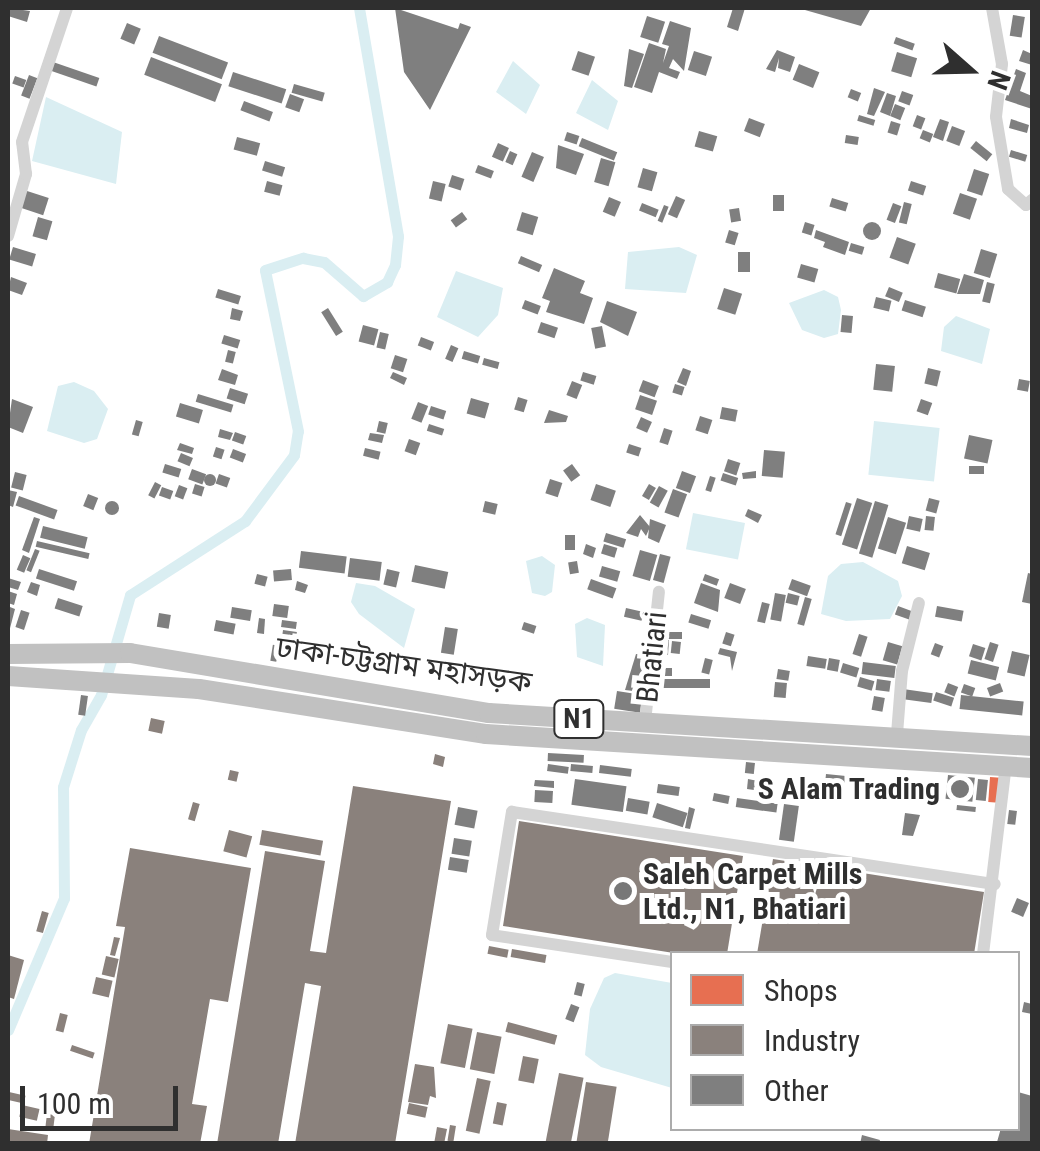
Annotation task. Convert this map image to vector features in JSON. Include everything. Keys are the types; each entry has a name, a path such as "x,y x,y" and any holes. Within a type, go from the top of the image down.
{"highway":[{"name":"ঢাকা-চট্টগ্রাম মহাসড়ক","path":"8,654 130,653 458,709 897,734 1032,746"},
{"name":"ঢাকা-চট্টগ্রাম মহাসড়ক","path":"8,676 130,682 486,734 1032,768"}],"street":[{"path":"8,236 26,174 22,142 67,8"},
{"path":"992,8 1002,64 996,117 1008,190 1026,205 1032,200"},
{"path":"8,168 26,174"},
{"name":"Bhatiari","path":"645,722 659,592"},
{"path":"897,734 902,671 919,603"},
{"path":"984,951 1006,765"},
{"path":"670,962 492,935 512,812 995,884"}],"shaded area":[{"path":"513,61 540,85 526,114 496,92"},
{"path":"592,80 618,101 608,130 576,113"},
{"path":"46,97 122,132 116,184 32,161"},
{"path":"679,247 697,255 686,293 625,289 628,252"},
{"path":"456,271 503,288 498,315 478,337 437,317"},
{"path":"824,290 838,297 841,310 838,334 824,338 802,330 789,303"},
{"path":"956,316 990,329 982,364 941,351 944,327"},
{"path":"74,382 94,391 108,409 97,439 84,443 47,431 58,386"},
{"path":"874,421 940,428 934,482 868,475"},
{"path":"693,513 745,523 738,559 686,549"},
{"path":"542,556 555,565 552,592 545,596 532,593 526,561"},
{"path":"863,562 898,581 902,596 890,619 846,621 821,614 828,576 841,564"},
{"path":"356,583 375,586 415,609 404,648 359,614 351,602"},
{"path":"587,618 605,625 603,666 577,657 575,624"},
{"path":"615,973 670,983 670,1087 601,1067 585,1055 590,1009 604,978"}],"building: Shops":[{"path":"990,777 1004,778 1002,803 988,802"}],"building: Industry":[{"path":"151,718 165,721 162,734 148,731"},
{"path":"435,754 445,757 443,767 433,764"},
{"path":"230,770 239,772 237,782 228,780"},
{"path":"353,786 451,801 395,1144 295,1144 321,986 305,983 278,1144 217,1144 265,851 325,861 310,951 326,953"},
{"path":"193,802 200,804 195,821 188,819"},
{"name":"Saleh Carpet Mills Ltd., N1, Bhatiari","path":"519,821 743,856 727,951 670,952 503,926"},
{"path":"229,830 252,836 246,857 223,851"},
{"path":"262,830 323,841 320,856 259,845"},
{"path":"130,848 251,868 228,1002 210,999 192,1104 207,1106 200,1144 89,1144 125,927 116,926"},
{"name":"Saleh Carpet Mills Ltd., N1, Bhatiari","path":"773,859 984,892 974,951 758,951"},
{"path":"42,911 49,913 43,933 36,931"},
{"path":"114,937 120,938 115,956 110,955"},
{"path":"489,946 509,950 507,958 487,954"},
{"path":"512,949 546,955 545,963 511,957"},
{"path":"8,955 24,960 14,999 8,997"},
{"path":"106,956 119,959 114,977 102,975"},
{"path":"96,977 113,981 109,997 92,994"},
{"path":"60,1013 68,1015 63,1032 56,1030"},
{"path":"508,1022 557,1035 555,1045 505,1032"},
{"path":"448,1024 473,1029 465,1068 440,1063"},
{"path":"477,1032 502,1037 494,1074 470,1069"},
{"path":"72,1045 95,1053 93,1058 70,1051"},
{"path":"523,1056 539,1059 534,1084 518,1081"},
{"path":"415,1064 434,1067 436,1098 430,1096 428,1105 408,1102"},
{"path":"559,1073 584,1078 571,1144 545,1144"},
{"path":"477,1078 491,1081 479,1134 466,1131"},
{"path":"586,1082 617,1087 608,1144 576,1144"},
{"path":"9,1092 26,1096 24,1104 8,1100"},
{"path":"497,1102 507,1104 503,1126 493,1124"},
{"path":"409,1103 428,1107 425,1118 407,1114"},
{"path":"22,1105 40,1109 37,1121 19,1117"},
{"path":"47,1114 55,1115 53,1130 45,1129"},
{"path":"450,1125 456,1126 453,1142 447,1141"},
{"path":"437,1127 447,1129 444,1144 434,1144"},
{"path":"8,1129 48,1135 47,1144 8,1144"}],"building: Other":[{"path":"9,8 30,11 27,22 8,16"},
{"path":"395,8 458,29 460,23 471,27 430,110 404,72"},
{"path":"733,8 745,8 738,31 727,27"},
{"path":"798,8 854,10 871,8 861,26"},
{"path":"1013,15 1025,17 1022,38 1010,36"},
{"path":"647,16 665,22 658,43 640,37"},
{"path":"670,21 691,28 684,71 673,59 669,68 680,72 677,79 659,72 652,93 634,87 649,43 666,49 663,63 669,46 662,44"},
{"path":"127,23 141,29 134,45 120,39"},
{"path":"159,36 228,63 222,79 153,53"},
{"path":"896,37 915,44 912,50 894,44"},
{"path":"629,49 644,54 632,88 624,86"},
{"path":"777,50 795,57 790,72 778,68 779,58 775,72 766,69"},
{"path":"1023,50 1032,54 1032,65 1019,61"},
{"path":"578,51 595,57 589,76 571,70"},
{"path":"694,51 712,57 706,76 688,70"},
{"path":"897,52 917,58 911,77 891,71"},
{"path":"151,57 222,84 215,102 144,75"},
{"path":"53,62 99,78 96,86 50,71"},
{"path":"799,64 819,72 813,88 793,80"},
{"path":"1016,69 1026,73 1020,91 1032,96 1032,109 1005,100"},
{"path":"233,72 286,89 282,104 228,86"},
{"path":"29,75 37,78 30,99 21,96"},
{"path":"15,76 26,80 24,88 12,84"},
{"path":"294,84 325,93 322,101 292,93"},
{"path":"874,88 885,92 874,116 867,114"},
{"path":"851,89 861,93 858,101 848,97"},
{"path":"902,91 913,95 910,105 898,101"},
{"path":"887,93 896,96 890,116 880,112"},
{"path":"290,94 304,99 299,112 285,107"},
{"path":"244,101 273,112 269,121 240,110"},
{"path":"895,104 905,108 900,120 890,116"},
{"path":"859,115 875,120 874,126 857,121"},
{"path":"917,115 925,118 921,129 913,126"},
{"path":"749,118 765,124 760,137 744,131"},
{"path":"940,119 949,122 943,141 933,137"},
{"path":"1011,119 1029,125 1027,133 1009,128"},
{"path":"891,121 901,124 897,135 887,132"},
{"path":"952,126 965,131 959,146 946,141"},
{"path":"923,130 933,134 930,142 920,138"},
{"path":"699,131 717,136 713,152 695,146"},
{"path":"567,132 579,136 577,145 564,141"},
{"path":"846,135 859,137 858,145 845,143"},
{"path":"237,137 260,143 257,156 234,150"},
{"path":"582,138 617,152 614,161 579,146"},
{"path":"976,141 992,154 987,161 970,148"},
{"path":"498,143 509,148 503,162 492,157"},
{"path":"558,145 584,154 576,175 556,168"},
{"path":"1011,150 1027,155 1025,162 1009,157"},
{"path":"510,151 517,154 513,165 505,162"},
{"path":"532,152 544,157 533,182 521,177"},
{"path":"601,158 615,162 609,186 594,182"},
{"path":"265,161 285,167 282,177 262,171"},
{"path":"478,165 494,171 491,179 475,172"},
{"path":"643,168 657,172 652,191 637,187"},
{"path":"974,169 989,174 982,196 967,191"},
{"path":"452,175 464,179 461,190 448,186"},
{"path":"267,181 282,185 280,196 264,192"},
{"path":"433,181 446,184 442,201 429,199"},
{"path":"911,181 926,186 923,195 908,191"},
{"path":"24,190 49,198 43,215 18,207"},
{"path":"960,193 977,199 970,220 953,214"},
{"path":"773,195 784,195 784,211 773,211"},
{"path":"676,196 685,200 677,218 668,214"},
{"path":"609,197 621,202 615,217 603,212"},
{"path":"832,198 848,203 846,212 829,207"},
{"path":"904,202 912,204 907,224 899,222"},
{"path":"642,203 659,210 656,217 639,210"},
{"path":"893,203 901,206 895,223 887,220"},
{"path":"664,205 669,207 662,223 658,221"},
{"path":"739,208 741,221 731,222 729,210"},
{"path":"462,212 467,219 456,228 451,220"},
{"path":"522,212 538,217 533,235 516,230"},
{"path":"38,217 52,221 47,240 32,236"},
{"path":"805,222 815,225 811,235 802,233"},
{"path":"872,222 881,231 872,240 863,231"},
{"path":"729,230 739,233 735,245 725,242"},
{"path":"816,230 849,242 845,255 823,247 825,242 814,238"},
{"path":"897,237 916,244 908,265 889,258"},
{"path":"851,243 864,247 862,255 849,251"},
{"path":"13,247 36,254 32,266 9,259"},
{"path":"981,249 997,254 990,278 974,273"},
{"path":"738,252 750,252 750,272 738,272"},
{"path":"521,256 542,265 539,272 518,263"},
{"path":"801,264 818,269 814,282 797,277"},
{"path":"554,268 585,281 580,293 593,298 584,324 546,312 550,301 542,298"},
{"path":"938,273 960,279 956,293 934,287"},
{"path":"964,274 984,280 980,294 957,294"},
{"path":"11,277 27,283 22,295 8,290"},
{"path":"987,282 995,284 990,303 982,301"},
{"path":"889,287 903,293 899,302 885,296"},
{"path":"724,288 742,294 735,315 717,309"},
{"path":"218,289 241,296 238,305 215,298"},
{"path":"876,297 892,301 889,312 873,308"},
{"path":"525,300 541,306 538,314 522,308"},
{"path":"905,300 926,307 923,317 902,310"},
{"path":"607,301 637,312 628,336 600,322"},
{"path":"232,308 243,311 240,321 230,319"},
{"path":"328,308 343,332 336,336 321,312"},
{"path":"842,315 853,316 851,333 841,332"},
{"path":"541,322 558,328 554,338 537,332"},
{"path":"363,325 378,329 374,346 359,341"},
{"path":"602,326 606,347 595,349 591,328"},
{"path":"380,332 389,334 385,350 376,348"},
{"path":"224,335 240,340 238,349 221,344"},
{"path":"421,337 434,342 431,350 418,345"},
{"path":"451,345 458,348 453,362 445,359"},
{"path":"228,350 236,352 233,364 225,362"},
{"path":"464,351 480,356 478,364 462,359"},
{"path":"395,355 407,359 403,372 391,368"},
{"path":"484,358 499,362 498,369 482,365"},
{"path":"876,364 895,366 892,392 873,390"},
{"path":"683,368 691,371 686,386 677,382"},
{"path":"928,368 941,371 937,387 924,384"},
{"path":"222,369 238,375 235,385 218,380"},
{"path":"393,372 407,378 404,385 390,378"},
{"path":"583,372 596,376 594,385 580,381"},
{"path":"1019,379 1030,381 1028,392 1017,390"},
{"path":"643,380 659,386 655,397 639,391"},
{"path":"572,381 582,385 577,399 566,395"},
{"path":"675,384 685,387 682,396 672,393"},
{"path":"230,388 248,394 245,404 227,398"},
{"path":"198,394 233,405 231,412 196,402"},
{"path":"640,395 657,401 652,415 635,409"},
{"path":"518,397 528,400 524,412 514,409"},
{"path":"471,398 489,403 485,419 467,413"},
{"path":"12,399 33,407 23,433 8,427"},
{"path":"921,399 932,403 928,415 917,411"},
{"path":"418,402 428,406 421,423 411,419"},
{"path":"180,403 203,410 199,423 176,416"},
{"path":"431,406 446,411 443,420 428,415"},
{"path":"722,407 738,410 735,422 720,419"},
{"path":"549,410 568,416 566,422 544,423"},
{"path":"700,416 712,420 708,434 695,430"},
{"path":"641,417 652,422 647,433 636,428"},
{"path":"136,420 143,422 139,436 132,434"},
{"path":"379,421 388,423 385,434 377,432"},
{"path":"429,424 444,429 442,436 427,431"},
{"path":"664,428 673,431 668,445 659,442"},
{"path":"220,429 233,433 230,440 218,437"},
{"path":"235,432 246,436 243,445 232,440"},
{"path":"370,433 384,435 382,443 368,440"},
{"path":"969,435 992,440 987,463 964,458"},
{"path":"409,439 420,443 416,455 405,451"},
{"path":"180,443 194,448 192,454 177,450"},
{"path":"629,444 641,448 639,457 626,453"},
{"path":"216,447 225,450 221,459 213,457"},
{"path":"365,448 381,452 379,460 363,456"},
{"path":"233,449 246,454 243,462 230,457"},
{"path":"764,450 785,452 783,478 762,476"},
{"path":"181,453 193,458 189,466 177,461"},
{"path":"728,459 740,463 736,475 724,471"},
{"path":"165,464 181,469 179,478 162,473"},
{"path":"572,464 580,475 571,482 563,470"},
{"path":"969,466 984,466 984,474 969,474"},
{"path":"192,469 206,474 202,484 188,479"},
{"path":"682,471 696,476 690,493 676,488"},
{"path":"756,471 756,478 743,479 742,473"},
{"path":"15,472 27,475 23,490 11,488"},
{"path":"723,473 738,478 736,486 721,481"},
{"path":"210,474 216,480 210,486 204,480"},
{"path":"219,474 230,478 227,488 216,483"},
{"path":"710,476 716,478 711,492 705,490"},
{"path":"550,479 562,483 558,497 545,493"},
{"path":"155,482 161,485 154,499 148,495"},
{"path":"195,484 205,487 202,496 192,494"},
{"path":"596,484 616,491 610,507 590,500"},
{"path":"649,484 656,488 649,500 642,496"},
{"path":"179,485 187,488 183,499 175,496"},
{"path":"659,486 668,491 659,507 650,503"},
{"path":"162,487 173,491 170,500 159,495"},
{"path":"673,489 687,494 679,518 664,512"},
{"path":"8,490 17,492 13,507 8,505"},
{"path":"88,494 98,498 93,510 83,506"},
{"path":"19,496 58,510 54,519 16,505"},
{"path":"857,498 872,503 857,550 842,545"},
{"path":"929,498 940,501 936,513 926,511"},
{"path":"112,501 119,508 112,515 105,508"},
{"path":"485,501 498,504 495,515 483,512"},
{"path":"875,501 888,505 872,558 859,554"},
{"path":"846,502 852,504 841,536 835,534"},
{"path":"748,509 762,515 758,523 745,516"},
{"path":"640,515 650,527 646,536 641,529 638,537 626,533"},
{"path":"909,516 923,519 920,532 906,529"},
{"path":"926,516 935,517 933,531 925,530"},
{"path":"34,517 40,519 29,553 22,550"},
{"path":"888,517 906,523 896,554 878,548"},
{"path":"650,519 666,525 659,543 648,538"},
{"path":"43,526 88,537 85,549 40,538"},
{"path":"606,533 626,539 623,548 603,542"},
{"path":"565,535 575,535 575,550 565,550"},
{"path":"37,541 90,553 88,559 36,547"},
{"path":"586,544 596,548 593,558 583,554"},
{"path":"604,544 617,548 614,558 601,554"},
{"path":"907,546 930,553 925,570 902,563"},
{"path":"35,549 40,551 31,572 26,570"},
{"path":"640,550 657,555 650,581 633,576"},
{"path":"301,551 347,557 345,573 299,568"},
{"path":"660,554 671,557 664,583 653,580"},
{"path":"23,555 30,558 24,573 17,570"},
{"path":"350,558 382,562 379,581 348,577"},
{"path":"577,561 579,573 570,574 568,562"},
{"path":"415,565 448,572 445,589 411,582"},
{"path":"602,566 620,571 617,582 599,577"},
{"path":"39,569 77,581 74,591 36,579"},
{"path":"291,569 292,580 274,582 273,571"},
{"path":"387,569 400,572 396,588 383,585"},
{"path":"1028,573 1032,574 1032,604 1022,602"},
{"path":"257,574 268,577 265,587 254,584"},
{"path":"705,574 719,579 717,586 703,581"},
{"path":"8,578 21,582 18,590 8,587"},
{"path":"591,579 616,588 613,599 587,589"},
{"path":"792,579 811,586 807,596 788,589"},
{"path":"297,581 308,585 305,593 295,590"},
{"path":"31,582 40,585 37,596 27,592"},
{"path":"701,583 720,590 718,612 694,603"},
{"path":"730,583 746,589 740,604 724,598"},
{"path":"8,591 17,594 14,605 8,603"},
{"path":"775,593 786,595 781,621 770,620"},
{"path":"788,593 800,596 797,606 786,603"},
{"path":"805,597 812,599 804,626 797,624"},
{"path":"58,598 83,606 79,616 55,608"},
{"path":"762,602 770,604 765,623 757,621"},
{"path":"274,604 289,606 287,618 272,616"},
{"path":"898,606 912,611 909,620 895,614"},
{"path":"937,606 964,611 962,622 935,617"},
{"path":"10,607 15,609 9,632 8,614"},
{"path":"232,607 252,610 250,621 230,618"},
{"path":"626,608 644,612 642,621 624,617"},
{"path":"21,610 30,613 24,630 15,627"},
{"path":"159,613 171,615 169,629 157,627"},
{"path":"691,614 711,620 708,629 688,623"},
{"path":"259,618 265,619 264,634 257,633"},
{"path":"216,620 236,624 234,635 214,631"},
{"path":"282,620 297,622 296,629 281,627"},
{"path":"524,622 536,626 534,634 522,630"},
{"path":"445,627 458,629 454,655 441,653"},
{"path":"283,630 297,632 295,642 282,640"},
{"path":"667,632 682,632 682,639 667,639"},
{"path":"726,632 735,635 731,646 722,643"},
{"path":"859,634 868,637 861,657 853,654"},
{"path":"662,640 669,640 668,655 660,654"},
{"path":"672,641 681,642 680,654 671,653"},
{"path":"888,642 902,646 897,664 883,660"},
{"path":"990,642 999,645 993,662 984,659"},
{"path":"935,643 943,646 939,657 931,654"},
{"path":"273,644 279,645 276,662 270,661"},
{"path":"973,644 985,648 981,660 969,656"},
{"path":"720,648 737,652 732,671 730,657 718,654"},
{"path":"1012,651 1030,655 1025,676 1007,672"},
{"path":"636,654 647,655 642,692 625,690"},
{"path":"808,656 827,659 825,669 806,666"},
{"path":"705,658 713,660 709,674 701,673"},
{"path":"829,658 840,660 838,672 827,670"},
{"path":"971,660 999,667 996,681 968,674"},
{"path":"863,662 896,666 894,678 862,674"},
{"path":"843,663 859,668 856,678 840,673"},
{"path":"659,668 672,668 672,676 659,676"},
{"path":"778,669 790,671 788,681 776,679"},
{"path":"860,677 874,681 872,691 857,687"},
{"path":"653,679 710,679 710,688 653,688"},
{"path":"877,679 891,681 889,692 875,690"},
{"path":"775,682 787,683 786,698 774,697"},
{"path":"948,683 958,687 954,696 944,692"},
{"path":"1000,683 1003,691 990,696 987,688"},
{"path":"964,684 975,688 972,697 961,692"},
{"path":"903,689 933,693 931,703 902,699"},
{"path":"617,691 643,695 640,713 614,709"},
{"path":"936,692 954,698 951,706 933,701"},
{"path":"81,695 88,696 85,716 78,715"},
{"path":"961,695 1024,702 1022,716 960,709"},
{"path":"874,696 885,698 882,712 872,710"},
{"path":"548,753 584,755 584,763 548,761"},
{"path":"746,762 755,763 754,774 745,773"},
{"path":"548,764 569,767 568,774 547,771"},
{"path":"571,764 593,766 592,773 570,771"},
{"path":"600,765 632,769 631,777 599,773"},
{"path":"826,774 846,776 845,787 825,785"},
{"name":"S Alam Trading","path":"948,775 975,778 972,802 945,799"},
{"path":"575,779 626,786 623,812 571,805"},
{"path":"748,779 763,782 761,791 747,789"},
{"path":"794,779 806,780 805,794 793,793"},
{"path":"978,779 988,780 986,801 976,800"},
{"path":"535,780 554,781 554,788 534,786"},
{"path":"658,784 680,787 679,796 657,793"},
{"path":"887,785 902,788 900,795 886,792"},
{"path":"915,788 943,791 942,800 914,797"},
{"path":"535,790 553,791 552,803 534,802"},
{"path":"714,793 730,796 728,804 712,801"},
{"path":"628,798 650,802 647,815 626,811"},
{"path":"737,798 778,804 776,813 736,807"},
{"path":"657,803 687,813 683,827 652,817"},
{"path":"784,804 799,806 794,842 779,840"},
{"path":"957,805 976,807 975,812 956,810"},
{"path":"458,807 478,811 474,828 455,825"},
{"path":"689,807 695,809 690,829 685,828"},
{"path":"1009,810 1017,811 1015,825 1007,824"},
{"path":"905,813 920,815 913,836 902,835"},
{"path":"454,838 472,841 469,857 451,854"},
{"path":"450,857 469,860 467,873 448,870"},
{"path":"1017,898 1029,903 1023,917 1011,912"},
{"path":"577,982 585,984 582,997 574,995"},
{"path":"1024,1002 1032,1004 1032,1014 1022,1012"},
{"path":"571,1004 579,1007 574,1022 565,1019"},
{"path":"1020,1093 1032,1096 1032,1144 997,1142 1000,1131 1020,1131"},
{"path":"862,1135 880,1140 879,1144 860,1144"}],"waterway":[{"path":"8,1030 64,898 63,787 81,730 101,695 130,595 245,521 294,455 298,431 265,270 303,258 324,262 363,296 387,282 395,265 398,236 359,8"}],"place":[{"name":"S Alam Trading","path":"960,789"},
{"name":"Saleh Carpet Mills Ltd., N1, Bhatiari","path":"623,891"}]}
